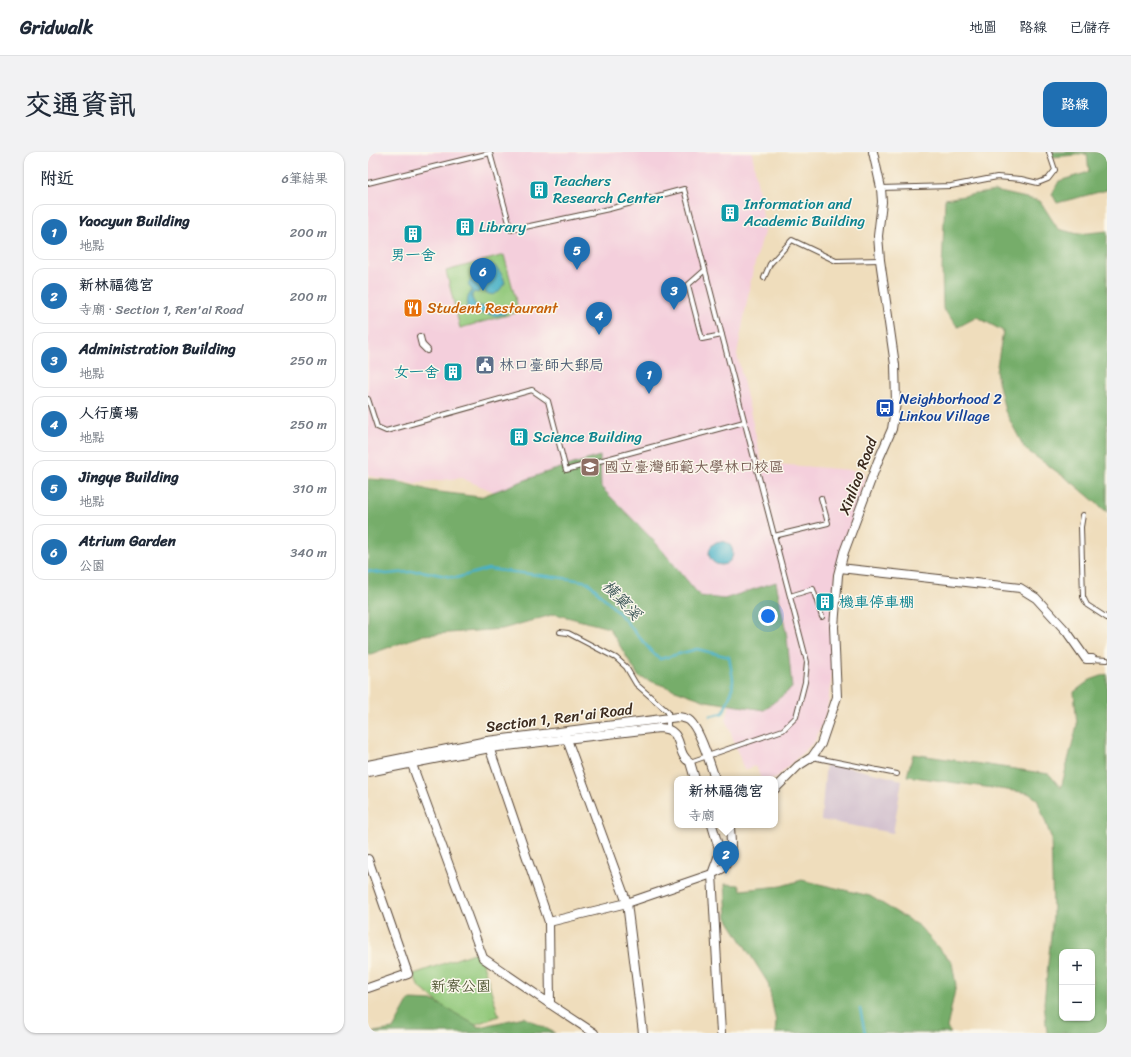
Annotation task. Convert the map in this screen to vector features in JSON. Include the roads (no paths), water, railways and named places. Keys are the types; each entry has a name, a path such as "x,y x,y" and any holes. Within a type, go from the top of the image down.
{"street":[{"name":"Xinliao Road","path":"778,786 798,766 812,757 821,744 837,697 834,627 838,575 878,461 892,429 895,409 895,365 878,236 882,202 881,188 873,152"},
{"path":"420,337 422,345 427,350"},
{"path":"840,568 1020,588 1036,598 1067,632 1086,659 1092,659"},
{"name":"Section 1, Ren'ai Road","path":"368,765 410,760 489,745 565,735 669,718 684,718 690,721 695,728 714,776"},
{"name":"Section 1, Ren'ai Road","path":"565,735 654,728 668,730"},
{"path":"668,730 675,734 685,759 690,762 694,776"},
{"path":"565,735 627,903 643,1033"},
{"path":"489,745 549,922 550,1004"},
{"path":"410,760 483,958 594,1033"},
{"name":"Section 1, Ren'ai Road","path":"368,772 410,760"},
{"path":"714,828 720,852 712,874 721,1033"},
{"path":"549,922 627,903 712,874 723,868 729,856 732,846 730,828"},
{"path":"368,859 408,974 368,988"}],"lane":[{"path":"881,188 951,186 997,177 1021,179 1038,183 1048,179 1055,170 1049,152"},
{"path":"368,183 490,153 511,230 609,209 684,189 807,662 805,682 796,717 783,730 690,762"},
{"path":"764,278 770,264 792,240 836,261 880,260"},
{"path":"705,270 688,285 702,339 722,335"},
{"path":"368,401 377,427 386,431 532,390 548,401 566,470 744,422"},
{"path":"774,536 828,523 821,498"},
{"path":"1083,515 1083,597 1087,605 1107,618"},
{"path":"790,596 813,589 822,617"},
{"path":"560,632 568,633 616,658 626,667 636,684 668,712 668,730"},
{"path":"1092,659 1107,660"},
{"path":"812,757 897,774"}],"water":[{"path":"490,263 500,272 505,283 497,293 492,295 481,289 478,293 474,292 472,298 476,306 502,307 505,309 505,314 494,316 490,314 470,313 466,311 468,297 472,290 468,285 477,271"},
{"path":"721,541 730,544 733,553 730,562 721,565 712,562 709,553 712,544"}],"waterway":[{"name":"橫窠溪","path":"368,571 386,574 421,571 456,578 488,569 588,582 618,612 651,651 660,659 697,649 729,657 733,679 732,691 723,713 710,716"},
{"path":"860,1009 865,1033"}],"place":[{"name":"Teachers Research Center","path":"539,190"},
{"name":"Information and Academic Building","path":"730,213"},
{"name":"Library","path":"465,227"},
{"name":"男一舍","path":"413,234"},
{"name":"Jingye Building","path":"577,270"},
{"name":"Atrium Garden","path":"483,291"},
{"name":"Student Restaurant","path":"413,308"},
{"name":"Administration Building","path":"674,310"},
{"name":"人行廣場","path":"599,335"},
{"name":"林口臺師大郵局","path":"485,365"},
{"name":"女一舍","path":"453,372"},
{"name":"Yaocyun Building","path":"649,394"},
{"name":"Neighborhood 2 Linkou Village","path":"885,408"},
{"name":"Science Building","path":"519,437"},
{"name":"國立臺灣師範大學林口校區","path":"590,467"},
{"name":"機車停車棚","path":"825,602"},
{"name":"新林福德宮","path":"726,874"}],"park label":[{"name":"新寮公園","path":"461,986"}]}
